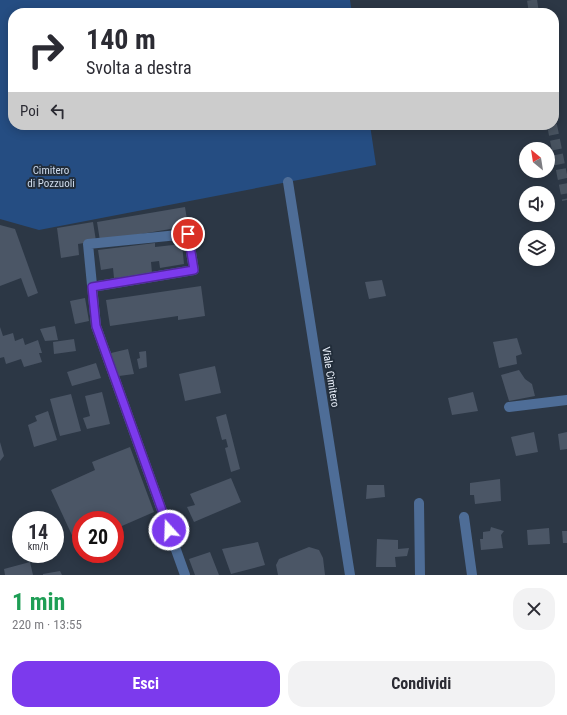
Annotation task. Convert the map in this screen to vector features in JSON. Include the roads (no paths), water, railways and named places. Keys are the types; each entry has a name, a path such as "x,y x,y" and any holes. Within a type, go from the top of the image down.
{"street":[{"name":"Viale Cimitero","path":"288,182 350,575"},
{"path":"92,287 194,270 188,234 88,244 92,287 96,326 185,575"},
{"path":"509,407 567,400"},
{"path":"420,503 420,575"},
{"path":"464,517 472,575"}],"tunnel":[{"path":"532,0 533,8"},
{"path":"553,130 567,200"}],"park label":[{"name":"Cimitero di Pozzuoli","path":"51,176"}]}
